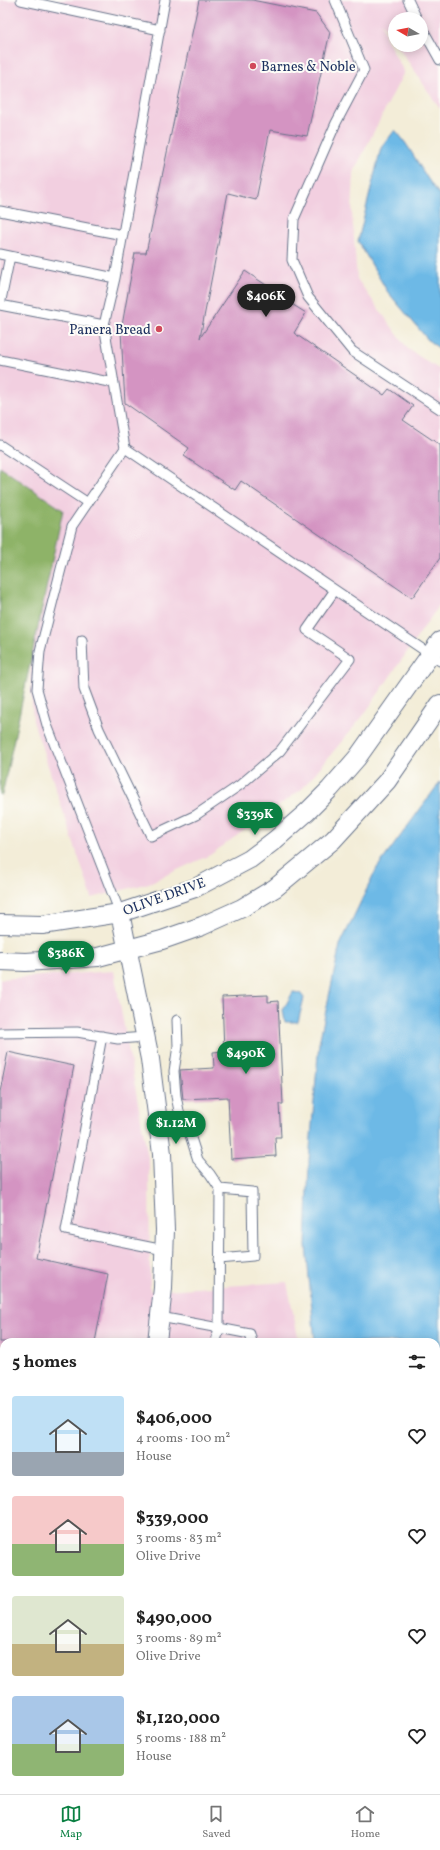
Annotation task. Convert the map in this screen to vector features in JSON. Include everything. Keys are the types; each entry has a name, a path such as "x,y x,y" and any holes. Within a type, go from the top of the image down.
{"street":[{"name":"OLIVE DRIVE","path":"0,924 42,925 120,913 195,888 250,858 275,840 325,794 356,758 437,652"},
{"path":"0,961 63,960 98,957 128,950 202,926 242,908 275,888 305,865 333,840 386,781 440,704"},
{"path":"120,913 150,1059 162,1154 164,1250 157,1338"}],"lane":[{"path":"21,0 160,30"},
{"path":"120,913 47,725 37,689 40,651 72,526 125,448 104,325 115,278 165,0"},
{"path":"335,0 364,70 336,123 294,219 292,260 308,297 352,351 440,409"},
{"path":"408,0 414,12"},
{"path":"428,39 440,60"},
{"path":"0,211 123,235"},
{"path":"0,254 115,278"},
{"path":"10,256 0,305 104,325"},
{"path":"0,360 114,383"},
{"path":"0,445 88,503"},
{"path":"125,448 335,590 437,652"},
{"path":"82,640 84,689 99,729 151,836 196,815 240,786 280,751 315,707 350,659 307,630 335,590"},
{"path":"177,1020 178,1046 174,1071 180,1116 189,1132 198,1160 220,1189 219,1328 217,1338"},
{"path":"0,1033 77,1032 118,1038 146,1037"},
{"path":"102,1036 66,1230 164,1250"},
{"path":"219,1260 253,1256 252,1192 220,1189"},
{"path":"160,1317 250,1334 251,1338"}],"shaded area":[{"path":"0,0 440,0 440,109 402,52 428,52 428,12 388,12 388,32 381,22 388,42 388,52 393,52 404,72 354,171 352,213 357,279 408,349 440,370 440,604 363,716 302,789 210,855 149,883 92,898 33,721 30,677 53,513 0,472"},
{"path":"114,971 149,1163 150,1291 287,1282 298,1338 0,1338 0,979"}],"green space":[{"path":"0,467 63,510 2,795 0,795"}],"water":[{"path":"395,130 407,145 428,179 440,195 440,349 429,341 387,291 358,241 381,148"},
{"path":"440,782 440,1338 315,1338 306,1246 309,1160 319,1043 340,945 377,868"},
{"path":"293,992 300,993 304,998 298,1022 285,1022 283,1010"}],"building":[{"path":"199,0 252,0 316,13 330,32 307,136 270,130 256,200 228,193 200,338 245,271 272,289 271,291 306,313 294,333 384,395 389,389 413,406 403,420 440,445 440,558 412,598 241,481 235,490 184,456 189,448 125,403 121,331 135,253 146,253"},
{"path":"268,995 268,1002 278,1001 283,1104 279,1104 281,1137 275,1137 276,1156 231,1159 228,1097 183,1099 180,1070 214,1068 213,1052 224,1051 222,997"},
{"path":"8,1052 74,1066 36,1258 108,1274 96,1338 0,1338 0,1092"}],"place":[{"name":"Barnes & Noble","path":"253,66"},
{"name":"Panera Bread","path":"159,329"}]}
